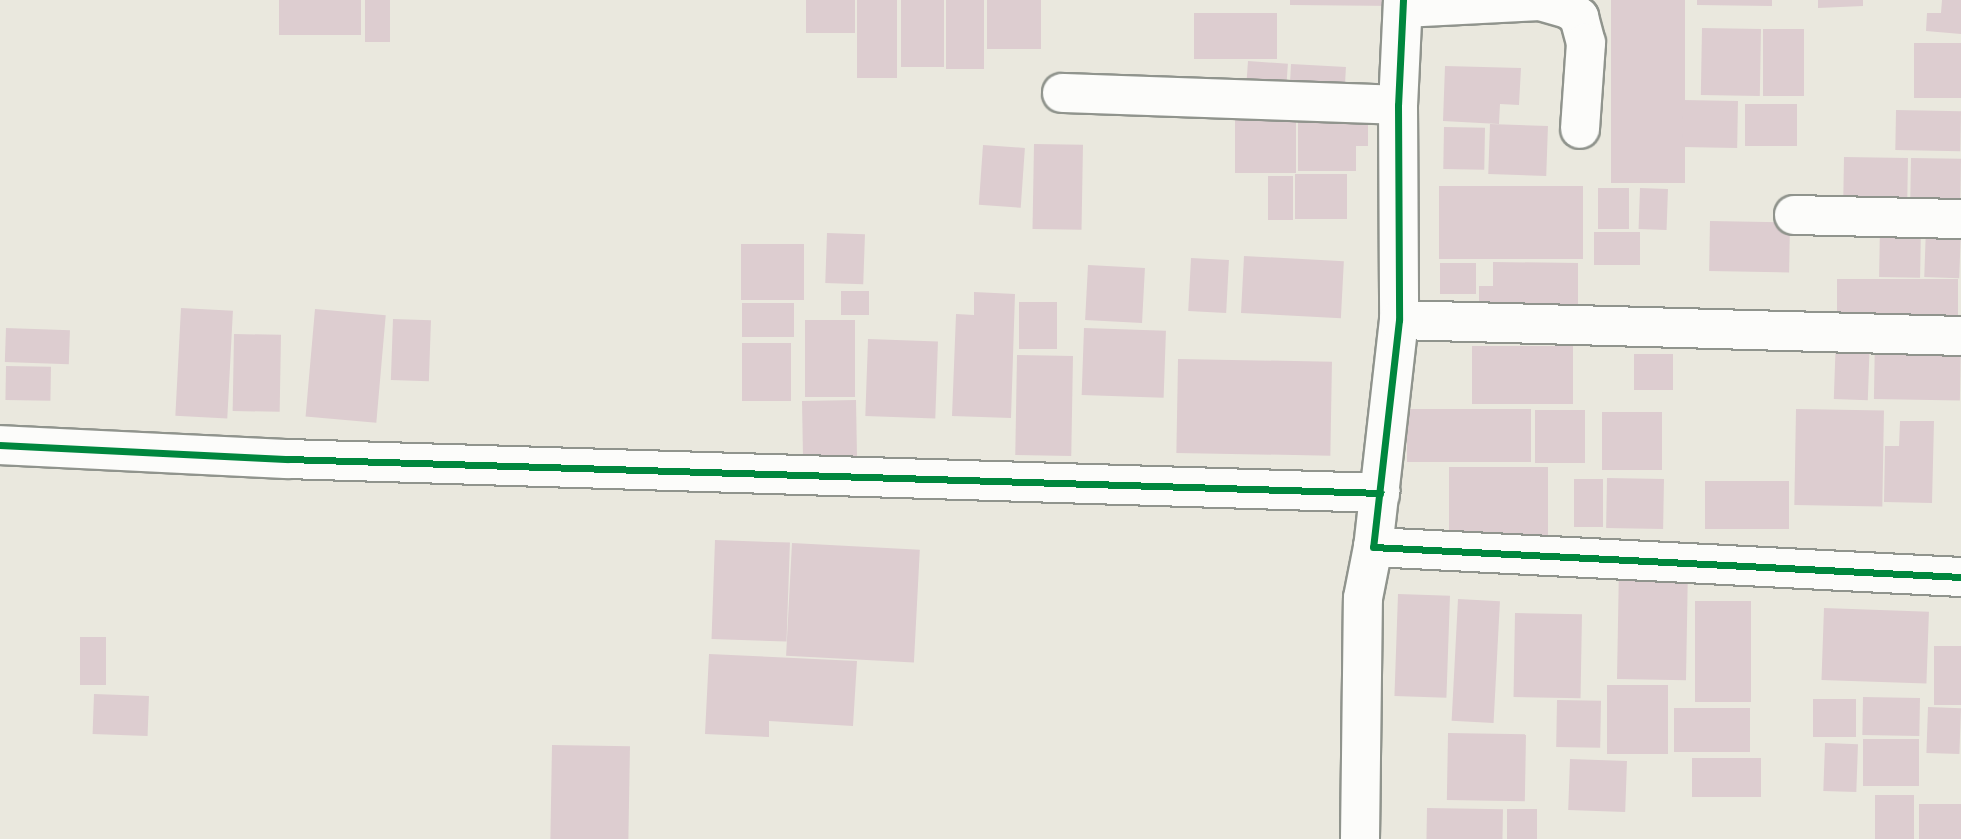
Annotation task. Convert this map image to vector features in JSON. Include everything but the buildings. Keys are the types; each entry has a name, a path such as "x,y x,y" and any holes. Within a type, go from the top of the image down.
{"street":[{"path":"1360,839 1363,598 1380,493 1399,320 1398,105 1403,4 1540,1 1568,9 1579,17 1586,43 1580,129"},
{"path":"1062,93 1398,105"},
{"path":"1794,215 1961,219"},
{"path":"1399,320 1961,336"},
{"path":"0,446 301,460 1380,493"},
{"path":"1373,547 1961,577"}],"cycle path":[{"path":"1403,0 1398,105 1399,320 1373,547 1961,577"},
{"path":"0,445 287,459 1380,493"}]}
